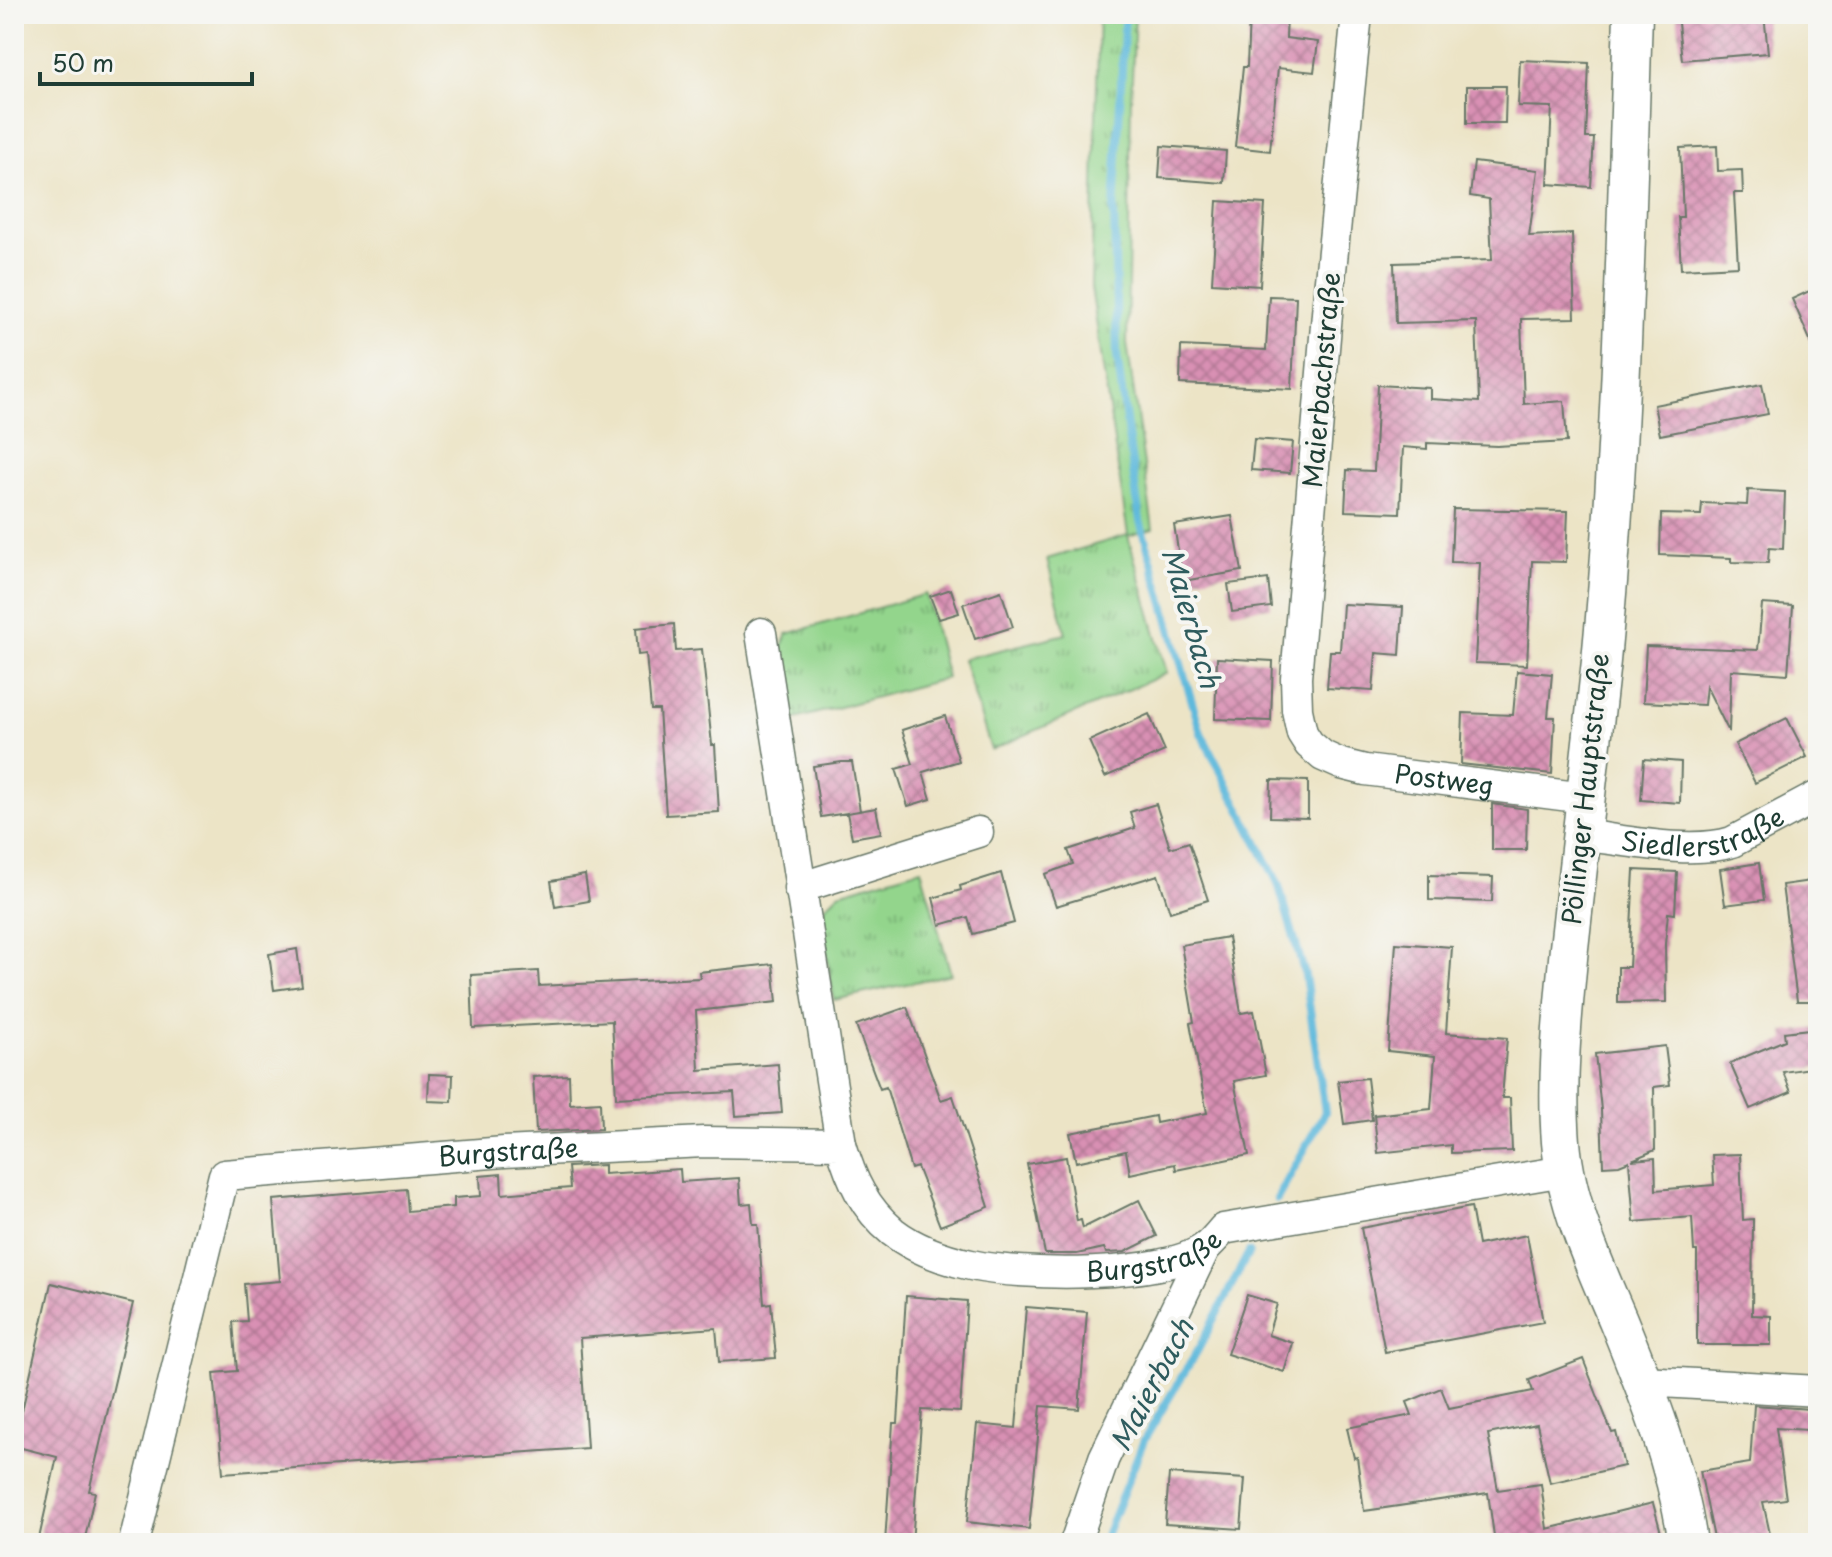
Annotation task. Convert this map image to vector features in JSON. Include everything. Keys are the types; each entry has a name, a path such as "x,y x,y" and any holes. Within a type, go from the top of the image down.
{"street":[{"name":"Maierbachstraße","path":"1309,744 1302,733 1297,710 1296,678 1329,290 1357,14"},
{"name":"Pöllinger Hauptstraße","path":"1633,14 1619,424 1610,567 1561,1038 1559,1097 1564,1171 1591,1253 1643,1381 1676,1485 1688,1543"},
{"name":"Burgstraße","path":"761,633 841,1144 859,1195 893,1232 921,1249 970,1265 1023,1273 1140,1268 1177,1260 1205,1248 1223,1229 1564,1171"},
{"name":"Postweg","path":"1309,744 1323,756 1365,770 1583,817"},
{"name":"Siedlerstraße","path":"1583,817 1676,846 1718,846 1814,807"},
{"path":"799,888 978,832"},
{"name":"Burgstraße","path":"134,1543 224,1175 612,1146 704,1142 841,1144"},
{"path":"1075,1543 1104,1458 1205,1248"},
{"path":"1643,1381 1818,1391"}],"green space":[{"path":"1099,14 1135,14 1127,343 1153,529 1128,536 1167,673 991,750 963,659 1066,634 1047,559 1128,535 1091,287"},
{"path":"926,594 947,678 788,721 778,655 787,634"},
{"path":"921,869 951,974 834,1000 823,929 824,908 839,893"}],"building":[{"path":"1249,14 1287,14 1286,38 1318,42 1314,72 1278,68 1270,151 1235,147 1243,67 1247,67"},
{"path":"1677,14 1764,14 1768,53 1682,60"},
{"path":"1520,60 1589,63 1586,138 1594,138 1591,187 1548,184 1552,107 1518,106"},
{"path":"1467,86 1506,86 1505,123 1467,123"},
{"path":"1161,146 1226,151 1224,183 1159,178"},
{"path":"1717,146 1718,171 1742,170 1743,193 1734,193 1738,266 1681,269 1678,217 1683,217 1680,148"},
{"path":"1474,162 1538,170 1529,236 1572,234 1575,318 1521,319 1524,404 1564,401 1567,442 1497,446 1427,443 1427,449 1403,447 1400,513 1345,511 1347,470 1374,471 1378,385 1430,388 1430,399 1479,402 1476,321 1396,323 1394,263 1492,260 1489,199 1470,196"},
{"path":"1217,201 1265,204 1260,286 1212,283"},
{"path":"1818,287 1818,358 1792,299"},
{"path":"1269,296 1296,297 1292,389 1180,384 1181,346 1266,350"},
{"path":"1762,384 1768,414 1660,435 1654,405"},
{"path":"1254,439 1293,442 1290,473 1251,470"},
{"path":"1748,490 1785,492 1783,549 1769,548 1768,563 1660,555 1661,514 1701,515 1702,503 1747,505"},
{"path":"1453,509 1568,511 1566,562 1532,561 1527,665 1475,663 1480,563 1451,562"},
{"path":"1232,516 1242,571 1183,581 1174,525"},
{"path":"1268,579 1271,607 1232,612 1228,584"},
{"path":"951,589 959,613 939,619 930,596"},
{"path":"1001,591 1013,627 975,639 963,604"},
{"path":"1343,604 1403,607 1400,655 1376,653 1373,691 1327,688 1330,651 1340,651"},
{"path":"1762,604 1793,606 1788,674 1731,670 1729,732 1706,686 1704,705 1643,702 1646,646 1758,650"},
{"path":"674,624 676,651 702,649 712,745 715,745 719,812 666,815 659,710 651,710 646,654 638,655 636,628"},
{"path":"1217,658 1273,661 1271,721 1215,719"},
{"path":"1517,671 1552,674 1548,717 1555,717 1552,774 1461,764 1463,713 1513,715"},
{"path":"1149,714 1165,751 1105,777 1089,741"},
{"path":"945,716 959,761 923,772 931,799 908,806 896,769 913,764 902,730"},
{"path":"1787,718 1807,757 1755,783 1735,744"},
{"path":"1644,759 1681,762 1680,803 1641,800"},
{"path":"852,762 860,811 821,817 813,766"},
{"path":"1271,780 1308,781 1308,818 1270,817"},
{"path":"1156,804 1170,848 1189,842 1208,900 1170,912 1158,875 1056,906 1045,874 1073,864 1068,850 1135,828 1130,812"},
{"path":"1492,804 1527,809 1526,850 1492,850"},
{"path":"876,808 881,833 852,838 847,813"},
{"path":"1759,863 1764,900 1725,905 1720,869"},
{"path":"1634,870 1677,872 1675,914 1668,913 1665,944 1666,1002 1618,1003 1618,967 1629,967"},
{"path":"1001,873 1014,923 973,934 968,917 940,925 933,898"},
{"path":"585,875 589,901 555,907 551,881"},
{"path":"1429,875 1493,877 1492,902 1429,900"},
{"path":"1818,880 1818,1001 1797,1001 1782,885"},
{"path":"1228,937 1241,1013 1254,1011 1266,1075 1234,1081 1249,1155 1176,1170 1175,1164 1130,1174 1126,1151 1076,1162 1070,1133 1155,1116 1156,1123 1207,1113 1190,1023 1194,1022 1181,945"},
{"path":"1396,943 1452,947 1446,1033 1507,1038 1502,1098 1510,1098 1512,1151 1451,1153 1451,1145 1378,1153 1374,1115 1431,1109 1435,1056 1388,1051"},
{"path":"297,949 302,986 274,990 269,954"},
{"path":"773,964 777,1002 696,1011 699,1070 778,1064 782,1113 736,1116 734,1092 616,1098 612,1021 473,1028 471,975 538,971 539,986 700,978 699,972"},
{"path":"907,1007 941,1100 953,1096 989,1207 940,1226 917,1167 911,1169 886,1087 880,1089 856,1025"},
{"path":"1818,1028 1818,1067 1783,1072 1791,1092 1750,1109 1730,1063 1785,1040 1784,1032"},
{"path":"1665,1046 1670,1085 1654,1087 1655,1150 1632,1160 1655,1158 1656,1190 1714,1185 1712,1155 1740,1154 1743,1220 1753,1219 1752,1315 1771,1316 1771,1345 1697,1345 1697,1251 1694,1251 1692,1217 1634,1222 1629,1161 1603,1166 1595,1054"},
{"path":"429,1074 453,1075 452,1102 428,1101"},
{"path":"569,1075 570,1104 600,1102 601,1129 536,1132 533,1077"},
{"path":"1367,1078 1372,1120 1344,1124 1338,1081"},
{"path":"1066,1157 1077,1221 1081,1220 1083,1228 1139,1200 1157,1236 1125,1252 1106,1253 1104,1248 1077,1254 1045,1254 1027,1164"},
{"path":"604,1165 604,1174 680,1169 681,1182 739,1178 741,1204 751,1203 753,1224 758,1224 764,1304 771,1303 776,1358 719,1362 716,1328 580,1338 587,1448 223,1473 214,1373 237,1371 233,1322 247,1321 244,1284 280,1281 273,1200 406,1189 408,1211 454,1207 454,1198 481,1196 480,1176 501,1174 502,1194 570,1188 568,1167"},
{"path":"1471,1207 1478,1245 1527,1235 1543,1322 1385,1352 1361,1228"},
{"path":"51,1283 133,1303 89,1491 95,1492 84,1543 38,1543 57,1457 14,1446"},
{"path":"1247,1295 1277,1304 1268,1335 1293,1343 1284,1372 1227,1354"},
{"path":"906,1296 967,1301 960,1412 922,1410 912,1543 885,1543 893,1423 898,1423"},
{"path":"1026,1307 1087,1312 1079,1409 1041,1406 1029,1529 967,1522 977,1424 1016,1428"},
{"path":"1583,1359 1612,1433 1616,1432 1624,1466 1550,1483 1537,1424 1488,1434 1498,1490 1541,1484 1547,1529 1653,1503 1663,1540 1650,1543 1495,1543 1488,1493 1364,1511 1357,1457 1354,1458 1347,1428 1412,1415 1407,1402 1441,1388 1449,1408 1533,1391 1529,1380"},
{"path":"1754,1405 1809,1409 1808,1430 1776,1428 1786,1499 1763,1502 1772,1543 1715,1543 1700,1471 1750,1463"},
{"path":"1169,1474 1245,1479 1241,1529 1165,1524"}],"waterway":[{"name":"Maierbach","path":"1125,14 1114,210 1117,356 1140,521 1201,733 1278,883 1305,975 1325,1112 1277,1199"},
{"name":"Maierbach","path":"1103,1543 1144,1440 1200,1346 1249,1252"}]}
